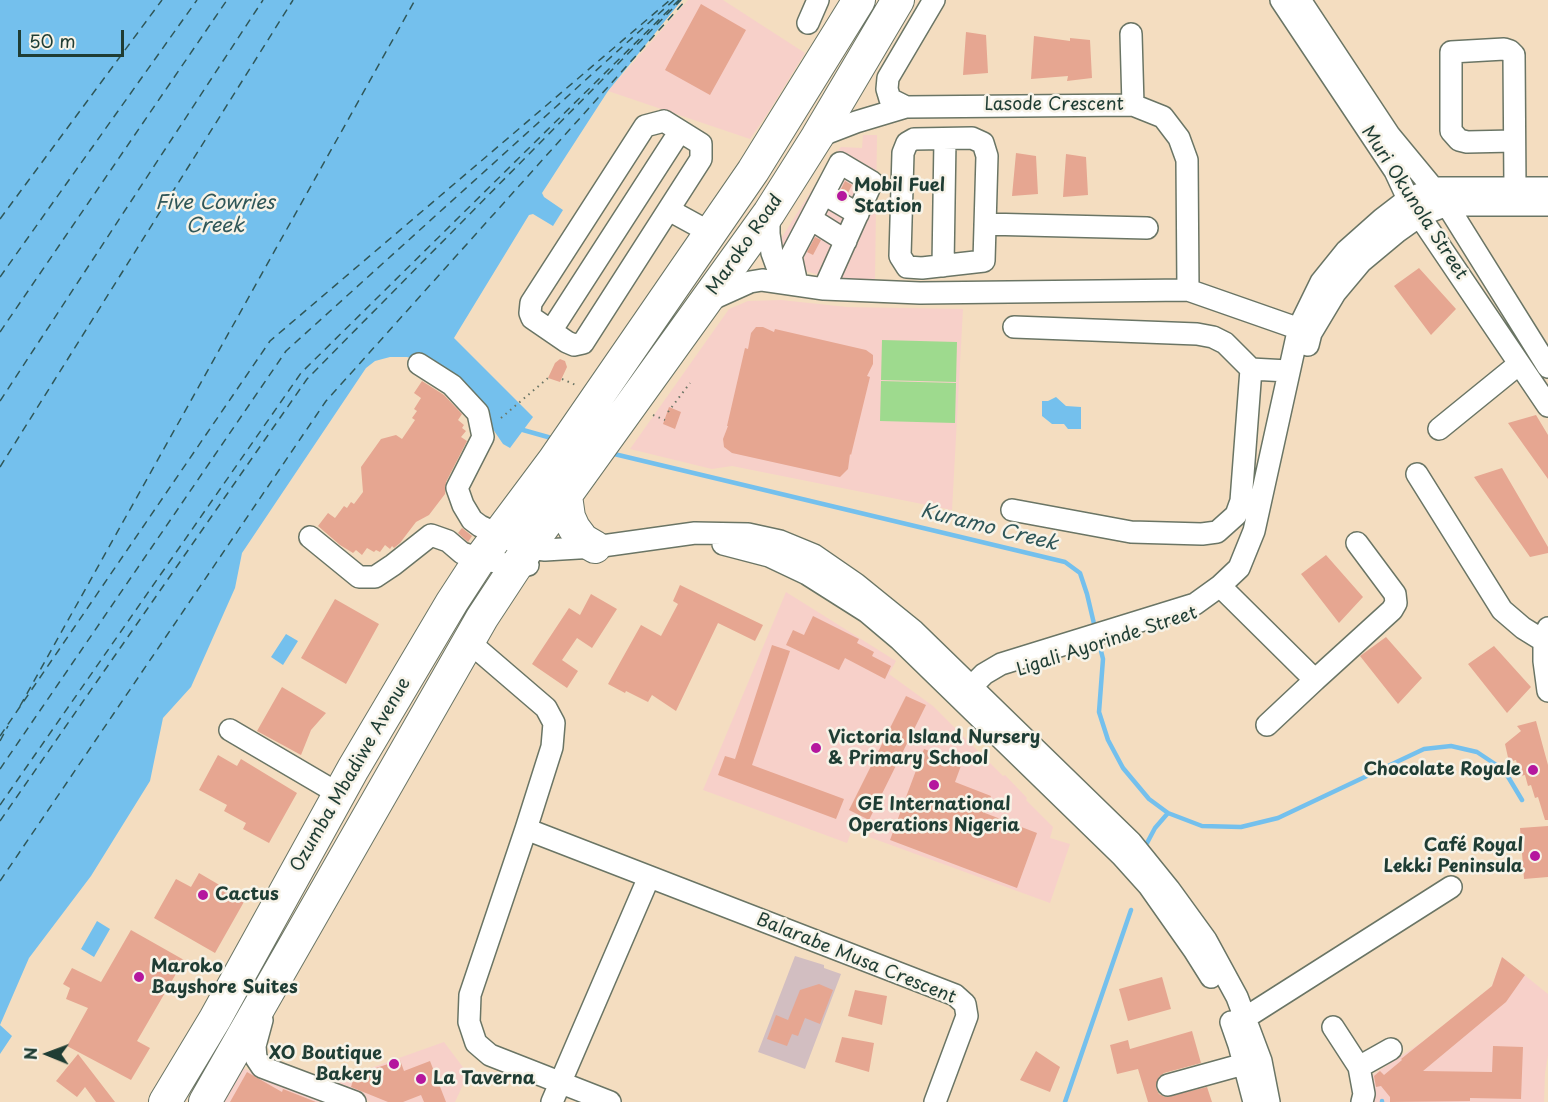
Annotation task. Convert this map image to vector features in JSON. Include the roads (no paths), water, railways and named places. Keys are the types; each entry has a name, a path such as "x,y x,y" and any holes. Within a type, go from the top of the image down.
{"highway":[{"name":"Maroko Road","path":"554,459 711,233 789,115 859,0"},
{"name":"Maroko Road","path":"572,488 769,213 898,0"},
{"name":"Ozumba Mbadiwe Avenue","path":"165,1102 215,1019 339,794 423,650 489,547 554,459"},
{"name":"Ozumba Mbadiwe Avenue","path":"205,1102 468,641 522,557 572,488"},
{"path":"572,488 569,516 583,540 595,547"}],"street":[{"path":"808,22 818,0"},
{"path":"906,107 890,99 887,89 888,78 934,0"},
{"name":"Muri Okunola Street","path":"1281,0 1548,406"},
{"name":"Muri Okunola Street","path":"1300,0 1390,136 1441,196 1548,367"},
{"path":"1131,34 1133,105"},
{"path":"1514,141 1467,142 1459,140 1451,131 1450,52 1504,49 1514,55 1515,188"},
{"name":"Lasode Crescent","path":"817,137 906,107 1133,105 1163,117 1179,138 1187,160 1188,291"},
{"path":"664,121 701,144 702,153 701,159 669,210 583,343 574,345 567,342 532,318 531,303 645,126 664,121"},
{"path":"551,331 680,130"},
{"path":"972,138 982,143 987,156 985,224 984,261 922,268 907,267 900,256 903,153 907,143 914,139 972,138"},
{"path":"944,266 945,139"},
{"path":"797,284 791,256 840,163 872,182 824,289"},
{"name":"Ligali Ayorinde Street","path":"1225,590 1239,568 1254,531 1288,371 1321,282 1346,251 1382,219 1441,196 1515,188 1548,188"},
{"path":"824,194 858,214"},
{"name":"Ligali Ayorinde Street","path":"1441,196 1548,206"},
{"path":"669,210 711,233"},
{"path":"769,213 769,234 776,264 780,272 797,284"},
{"path":"811,219 846,242"},
{"path":"985,224 1147,228"},
{"path":"920,293 922,268"},
{"path":"707,301 750,282 762,280 824,289 920,293 1188,291 1305,330"},
{"path":"1014,327 1197,333 1213,337 1224,343 1251,369 1288,371"},
{"name":"Ligali Ayorinde Street","path":"970,696 1005,675 1084,643 1200,614 1245,574 1261,538 1299,375 1305,330"},
{"path":"419,364 452,386 478,413 483,437 457,488 463,505 472,520 480,526 489,547 522,557 545,550 595,547 696,533 748,534 780,541 814,555 856,584 914,631 970,696 1149,886 1194,950 1220,993 1254,1102"},
{"path":"1438,429 1519,364"},
{"path":"1012,510 1131,532 1202,534 1217,532 1236,515 1241,501 1251,369"},
{"path":"1417,474 1502,610 1523,628 1546,634 1544,661 1548,691"},
{"path":"310,537 359,577 375,577 393,566 431,535 448,541 462,553 489,547 522,557 696,543 732,544 788,563 833,589 867,612 970,696 1131,842 1206,940 1237,997 1261,1061 1269,1102"},
{"path":"1267,726 1392,610 1396,603 1395,594 1357,543"},
{"path":"1225,590 1315,680"},
{"path":"468,641 546,708 554,723 552,747 470,995 469,1022 476,1043 490,1055 556,1092 610,1102"},
{"path":"230,730 339,794"},
{"name":"Balarabe Musa Crescent","path":"526,829 955,995 965,1004 967,1016 935,1102"},
{"path":"556,1092 649,877"},
{"path":"1245,1018 1451,887"},
{"path":"269,990 255,1046 256,1058 262,1067 355,1102"},
{"path":"1333,1027 1359,1067 1364,1094 1362,1102"},
{"path":"1359,1067 1390,1049"},
{"path":"1168,1085 1244,1064"}],"water":[{"name":"Five Cowries Creek","path":"0,0 682,0 608,91 542,193 544,197 563,210 553,226 533,214 529,215 454,338 533,417 510,448 503,444 482,413 428,363 407,357 390,357 375,361 366,368 242,553 235,588 191,687 163,718 150,781 91,876 29,958 0,1025"},
{"path":"1056,397 1066,406 1081,407 1081,429 1068,429 1064,424 1052,424 1042,416 1042,401"},
{"path":"286,634 298,641 283,665 271,657"},
{"path":"97,921 110,929 94,957 81,949"},
{"path":"0,1025 12,1036 0,1054"}],"waterway":[{"name":"Kuramo Creek","path":"523,430 555,439"},
{"name":"Kuramo Creek","path":"610,453 1065,562 1080,573 1095,628"},
{"name":"Kuramo Creek","path":"1098,639 1103,659 1099,712 1108,740 1123,768 1149,799 1168,813 1202,826 1241,827 1278,818 1424,749 1451,746 1477,752 1504,770 1522,800"},
{"path":"1147,843 1155,828 1168,813"},
{"path":"1065,1102 1131,910"}],"place":[{"name":"Mobil Fuel Station","path":"842,196"},
{"name":"Victoria Island Nursery & Primary School","path":"816,748"},
{"name":"Chocolate Royale","path":"1533,770"},
{"name":"GE International Operations Nigeria","path":"934,785"},
{"name":"Café Royal Lekki Peninsula","path":"1535,856"},
{"name":"Cactus","path":"203,895"},
{"name":"Maroko Bayshore Suites","path":"139,977"},
{"name":"XO Boutique Bakery","path":"394,1064"},
{"name":"La Taverna","path":"421,1079"}]}
